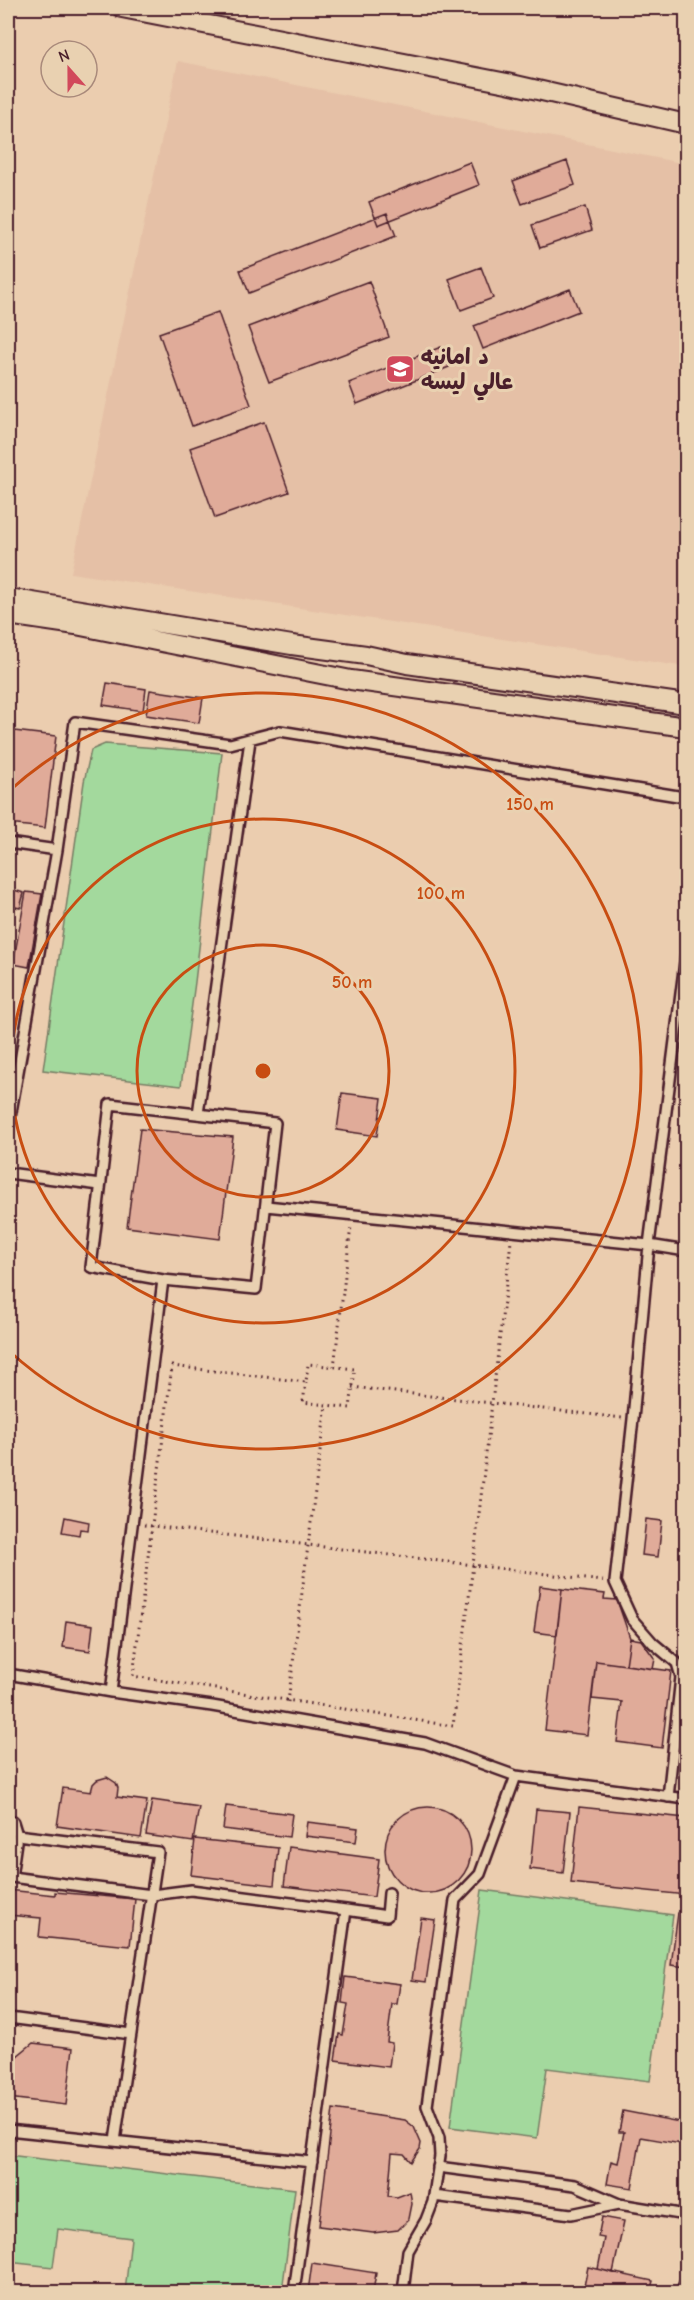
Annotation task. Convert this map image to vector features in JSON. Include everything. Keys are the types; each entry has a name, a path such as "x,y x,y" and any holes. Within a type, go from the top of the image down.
{"street":[{"path":"122,8 156,11 507,83 687,124"},
{"path":"8,598 430,667 687,704"},
{"path":"8,615 76,625 370,683 687,727"},
{"path":"180,645 185,628"}],"lane":[{"path":"8,1129 57,850 75,722 230,744 279,731 684,797 687,800"},
{"path":"198,1114 250,740"},
{"path":"8,843 57,850"},
{"path":"668,1797 681,1677 677,1663 653,1643 632,1619 615,1582 649,1245 687,954"},
{"path":"110,1104 198,1114 275,1123 256,1289 163,1280 91,1267 110,1104"},
{"path":"8,1173 100,1185"},
{"path":"266,1206 649,1245 687,1251"},
{"path":"111,1692 163,1280"},
{"path":"8,1674 426,1743 516,1776 687,1799"},
{"path":"403,2292 408,2251 426,2220 434,2196 440,2156 439,2138 427,2106 455,1900 480,1874 516,1776"},
{"path":"8,1821 13,1821 17,1835 11,1877 152,1895 191,1890 387,1916 389,1893"},
{"path":"17,1835 158,1852 115,2141"},
{"path":"294,2292 346,1910"},
{"path":"8,2020 9,2018 131,2034"},
{"path":"8,2130 312,2162"},
{"path":"438,2167 575,2185 619,2204 687,2215"},
{"path":"434,2196 571,2214 619,2204"},
{"path":"681,2292 687,2281"}],"path":[{"path":"334,1367 352,1215"},
{"path":"306,1382 172,1366 133,1676 453,1726 512,1232"},
{"path":"308,1364 334,1367 355,1369 350,1408 303,1402 308,1364"},
{"path":"352,1387 633,1419"},
{"path":"288,1702 326,1405"},
{"path":"134,1524 615,1582"}],"shaded area":[{"name":"د امانیه عالي لیسه","path":"178,61 686,164 686,667 71,573"}],"green space":[{"path":"105,744 222,753 181,1086 43,1070 84,782 91,750"},
{"path":"482,1890 673,1915 650,2081 547,2068 537,2138 450,2127"},
{"path":"8,2155 295,2189 282,2292 125,2292 131,2238 58,2229 53,2267 8,2262"}],"building":[{"path":"567,161 575,185 522,204 513,181"},
{"path":"470,162 479,185 378,225 369,202"},
{"path":"585,207 592,230 540,248 532,225"},
{"path":"387,213 396,236 249,293 240,270"},
{"path":"481,267 493,298 461,310 449,279"},
{"path":"369,281 389,337 269,382 248,327"},
{"path":"570,289 579,311 483,349 474,326"},
{"path":"218,312 251,405 192,426 159,333"},
{"path":"441,347 449,367 357,404 349,383"},
{"path":"264,422 289,492 215,518 190,448"},
{"path":"107,683 146,689 143,711 103,705"},
{"path":"150,690 203,698 199,723 146,715"},
{"path":"14,731 56,736 45,828 8,824 8,782"},
{"path":"14,890 24,893 20,908 11,906"},
{"path":"26,892 42,894 29,967 13,964"},
{"path":"342,1093 382,1098 377,1136 337,1130"},
{"path":"140,1129 233,1137 220,1239 127,1227"},
{"path":"65,1517 89,1522 88,1530 80,1529 79,1535 62,1532"},
{"path":"646,1519 662,1521 658,1557 642,1555"},
{"path":"540,1586 562,1589 557,1635 534,1632"},
{"path":"562,1589 605,1594 604,1599 617,1600 630,1638 626,1665 596,1661 587,1735 545,1730"},
{"path":"66,1621 93,1625 90,1651 63,1647"},
{"path":"630,1638 641,1640 655,1659 653,1669 626,1665"},
{"path":"596,1661 671,1671 662,1748 617,1742 622,1702 592,1699"},
{"path":"107,1777 116,1783 117,1797 147,1801 141,1838 57,1826 63,1788 91,1792 97,1780"},
{"path":"152,1800 199,1807 193,1842 146,1835"},
{"path":"226,1806 292,1814 289,1837 223,1829"},
{"path":"428,1807 444,1811 458,1820 467,1834 471,1850 467,1866 458,1880 444,1889 428,1893 412,1889 398,1880 389,1866 385,1850 389,1834 398,1820 412,1811"},
{"path":"579,1807 686,1818 686,1895 571,1883"},
{"path":"536,1809 570,1812 563,1873 530,1869"},
{"path":"307,1822 358,1828 356,1842 305,1836"},
{"path":"195,1839 278,1848 274,1885 191,1875"},
{"path":"289,1847 379,1859 374,1897 284,1886"},
{"path":"8,1890 135,1899 130,1946 39,1937 41,1918 8,1915"},
{"path":"678,1913 686,1914 686,1967 671,1965"},
{"path":"421,1918 435,1920 426,1982 412,1980"},
{"path":"345,1977 400,1984 397,2004 392,2004 387,2042 392,2043 389,2067 335,2060 339,2034 343,2035 348,2004 342,2003"},
{"path":"33,2043 73,2048 66,2105 8,2098 11,2061"},
{"path":"333,2109 405,2120 414,2127 421,2143 420,2149 411,2162 404,2154 392,2153 388,2196 397,2197 410,2192 412,2204 409,2219 398,2230 373,2233 319,2226"},
{"path":"623,2111 685,2123 681,2144 641,2137 632,2188 607,2184 611,2161 618,2163 624,2132 619,2132"},
{"path":"602,2217 624,2221 613,2273 598,2269 604,2238 598,2237"},
{"path":"312,2263 376,2273 373,2292 308,2292"},
{"path":"588,2267 653,2281 650,2292 613,2292 584,2286"},
{"path":"584,2286 613,2292 583,2292"}],"place":[{"name":"د امانیه عالي لیسه","path":"400,369"}]}
